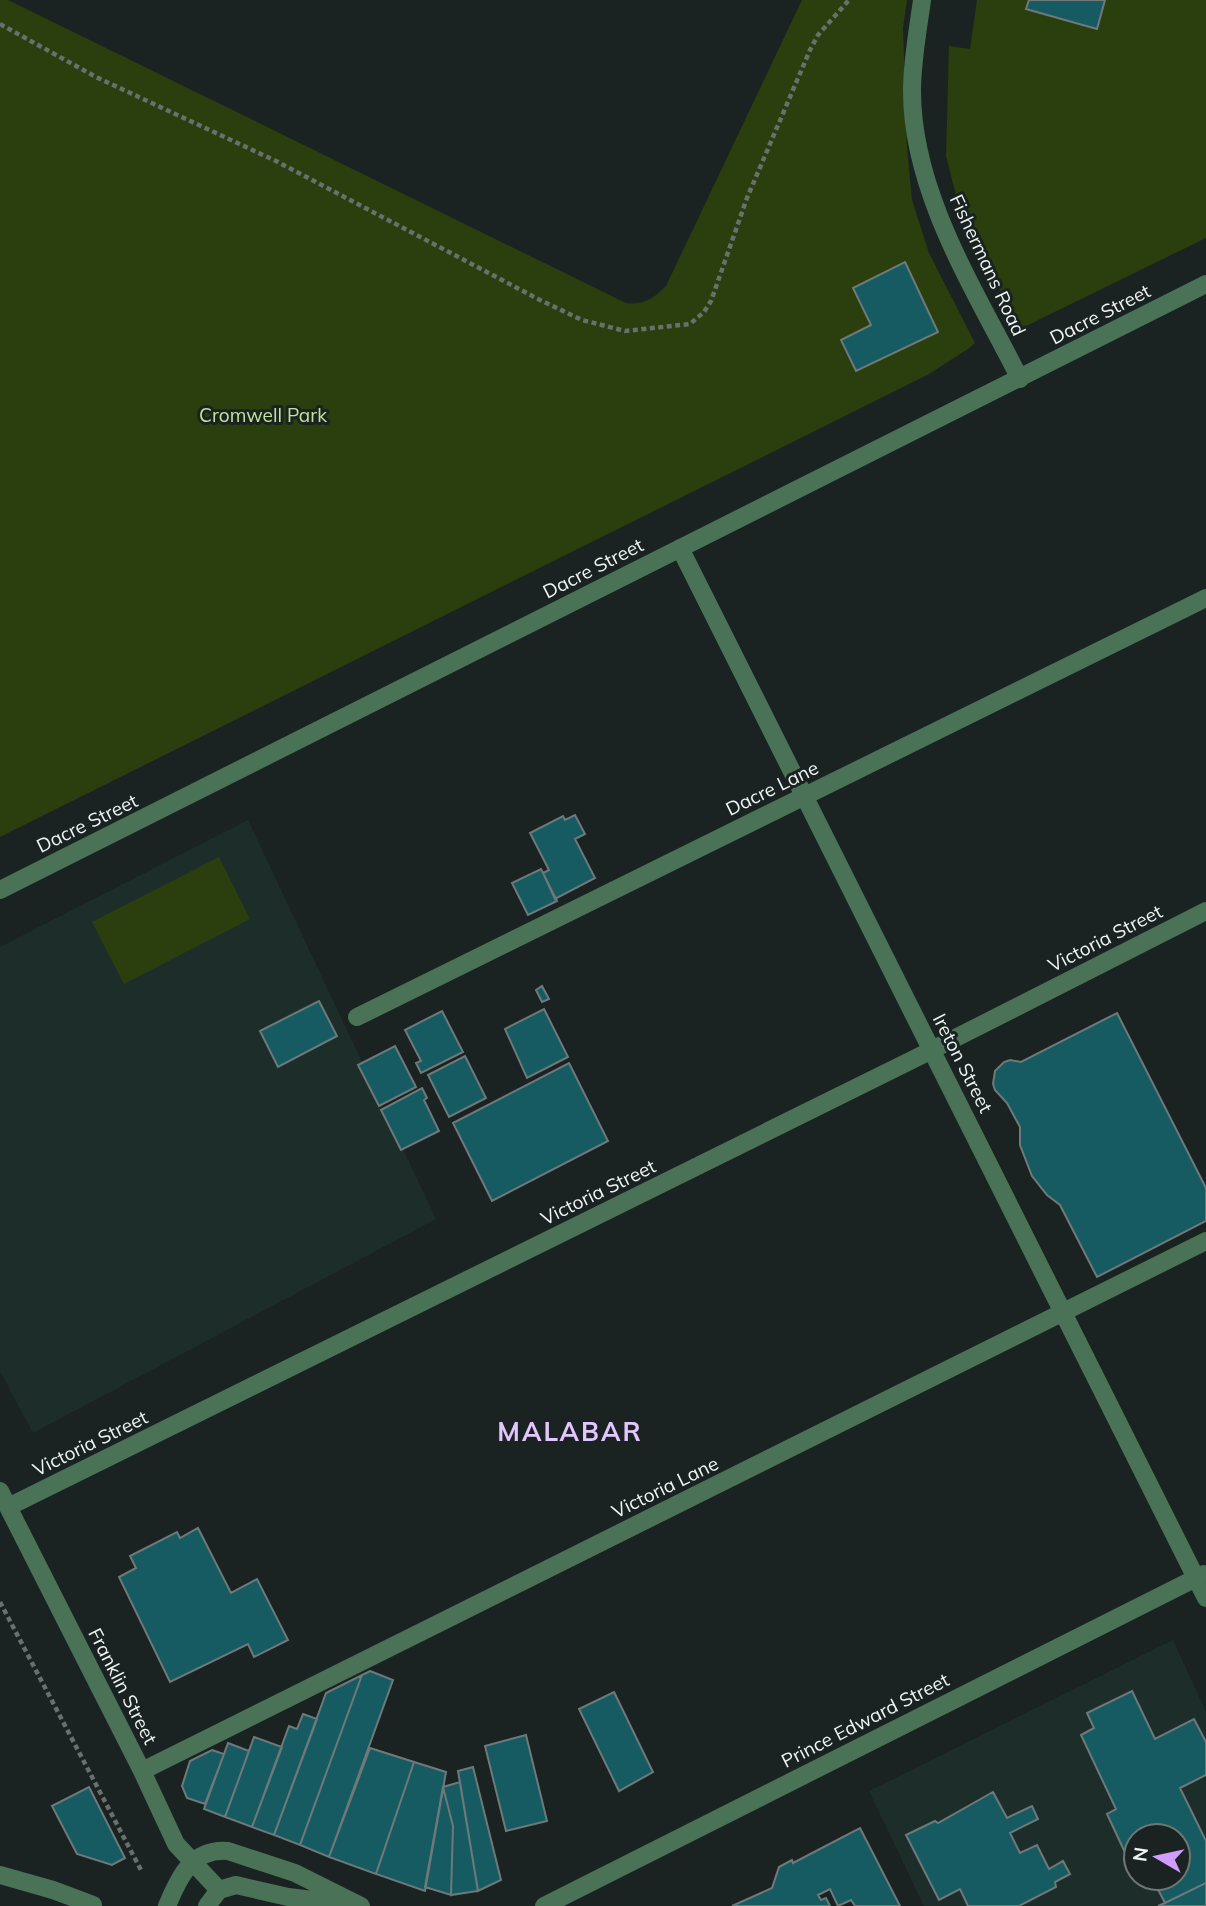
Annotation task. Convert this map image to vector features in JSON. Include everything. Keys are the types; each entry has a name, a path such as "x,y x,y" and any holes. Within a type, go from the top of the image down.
{"street":[{"name":"Fishermans Road","path":"922,0 912,80 916,142 937,215 1020,379"},
{"name":"Dacre Street","path":"0,890 1206,284"},
{"name":"Ireton Street","path":"680,548 1064,1313 1201,1575 1206,1598"},
{"name":"Dacre Lane","path":"357,1017 1206,598"},
{"name":"Victoria Street","path":"4,1499 932,1049 1206,911"},
{"name":"Victoria Lane","path":"142,1771 1206,1241"},
{"name":"Franklin Street","path":"4,1499 142,1771 176,1844 219,1890"},
{"name":"Prince Edward Street","path":"544,1906 1201,1575"},
{"path":"167,1906 178,1881 192,1861 208,1852 228,1851 295,1873 361,1906"},
{"path":"0,1875 53,1889 93,1905"},
{"path":"207,1906 219,1890 236,1885 288,1897 361,1906"}],"path":[{"path":"0,24 96,77 276,162 540,300 582,320 625,331 690,324 704,312 711,301 747,198 810,50 818,35 849,0"},
{"path":"0,1602 142,1872"}],"shaded area":[{"path":"248,820 436,1219 33,1433 0,1371 0,947"},
{"path":"1173,1640 1206,1712 1206,1906 924,1906 869,1791"}],"green space":[{"name":"Cromwell Park","path":"0,0 8,0 626,303 638,303 648,300 666,286 802,0 907,0 903,28 907,148 912,200 929,253 975,343 929,374 0,837"},
{"path":"977,0 1206,0 1206,238 1022,328 971,241 946,156 949,46 970,49"},
{"path":"219,857 250,919 124,984 92,922"}],"building":[{"path":"1029,0 1105,0 1097,29 1026,9"},
{"path":"905,262 938,332 856,371 841,340 871,325 853,288"},
{"path":"575,815 585,834 575,839 595,878 555,899 543,873 549,870 530,833 563,816 565,820"},
{"path":"541,869 557,901 528,915 512,883"},
{"path":"542,986 549,999 542,1002 536,990"},
{"path":"319,1001 337,1036 278,1067 260,1031"},
{"path":"544,1009 568,1057 527,1078 505,1029"},
{"path":"442,1011 463,1052 421,1073 416,1063 421,1061 405,1030"},
{"path":"1117,1013 1206,1188 1206,1221 1097,1277 1060,1205 1047,1195 1032,1176 1020,1145 1020,1127 993,1084 995,1071 1004,1062 1021,1062"},
{"path":"395,1046 416,1087 379,1106 358,1065"},
{"path":"465,1056 486,1098 449,1117 428,1075"},
{"path":"569,1063 608,1141 492,1201 453,1123"},
{"path":"422,1088 427,1098 424,1100 439,1131 401,1150 381,1110"},
{"path":"198,1528 231,1593 257,1579 288,1640 254,1657 248,1644 170,1682 119,1577 136,1568 130,1556 177,1532 180,1538"},
{"path":"370,1671 393,1680 329,1857 300,1845 362,1675"},
{"path":"362,1675 300,1845 274,1835 326,1693"},
{"path":"1132,1691 1155,1739 1194,1719 1206,1742 1206,1775 1180,1788 1206,1841 1206,1883 1192,1890 1192,1822 1122,1822 1122,1846 1107,1814 1116,1809 1081,1735 1094,1728 1087,1713"},
{"path":"614,1692 653,1772 619,1791 579,1709"},
{"path":"303,1714 317,1719 274,1835 252,1827 289,1726 297,1729"},
{"path":"526,1735 547,1821 506,1831 485,1746"},
{"path":"254,1737 282,1747 252,1827 225,1817"},
{"path":"228,1743 249,1751 225,1817 204,1809"},
{"path":"370,1748 414,1762 376,1874 329,1857"},
{"path":"212,1750 224,1754 205,1804 187,1798 182,1786 190,1761"},
{"path":"414,1762 446,1772 425,1891 376,1874"},
{"path":"473,1767 501,1880 478,1891 458,1771"},
{"path":"460,1782 478,1891 451,1895 453,1826 443,1787"},
{"path":"89,1787 125,1858 112,1865 77,1854 52,1806"},
{"path":"443,1787 453,1826 451,1895 425,1887"},
{"path":"993,1792 1007,1818 1032,1806 1038,1819 1010,1833 1020,1853 1037,1845 1049,1869 1063,1861 1070,1874 1055,1882 1056,1887 1019,1906 968,1906 960,1889 939,1900 906,1835 935,1821 938,1823"},
{"path":"860,1828 900,1906 855,1906 851,1900 838,1906 830,1889 818,1895 821,1900 826,1898 830,1906 732,1906 772,1888 779,1867 792,1860 793,1863"},
{"path":"1206,1883 1206,1906 1158,1906 1192,1892"},
{"path":"1159,1892 1188,1892 1165,1903"}],"district":[{"name":"MALABAR","path":"570,1432"}]}
